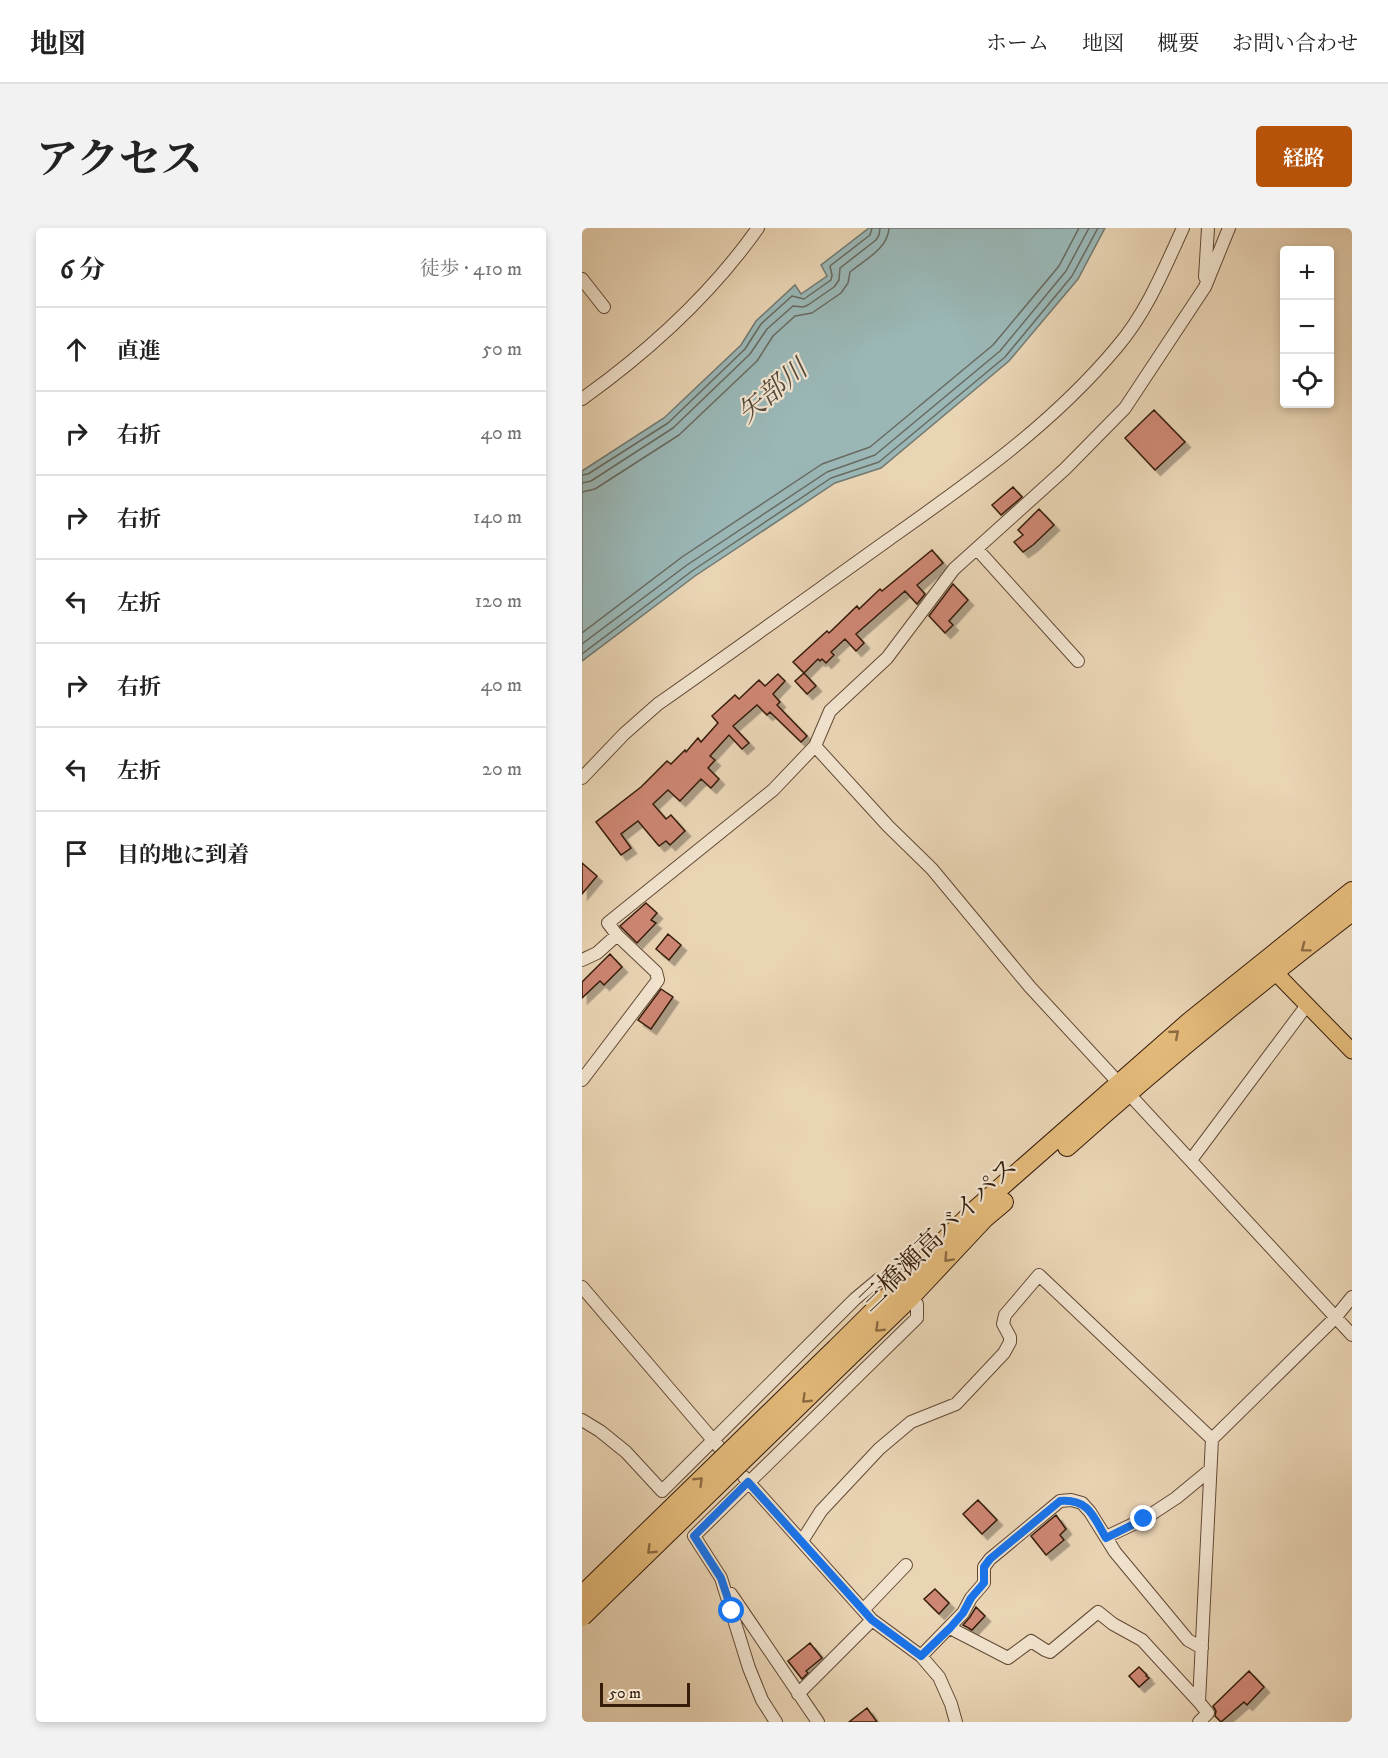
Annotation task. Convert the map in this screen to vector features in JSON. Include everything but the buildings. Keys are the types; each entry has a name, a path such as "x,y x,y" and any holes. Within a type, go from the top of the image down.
{"highway":[{"name":"三橋瀬高バイパス","path":"1269,966 1352,891"},
{"name":"三橋瀬高バイパス","path":"582,1595 1124,1087 1190,1021 1352,912"},
{"name":"三橋瀬高バイパス","path":"582,1617 842,1353"}],"main road":[{"path":"1269,966 1352,1051"}],"street":[{"path":"582,399 623,370 677,322 739,255 758,228"},
{"path":"582,778 624,734 658,704 974,479 1052,414 1078,390 1123,339 1148,304 1183,228"},
{"path":"1205,287 1208,228"},
{"path":"582,1080 658,980 656,972 617,935 608,923 773,790 815,746 830,711 887,658 954,568 1065,469 1125,408 1205,287 1229,228"},
{"path":"582,279 604,307"},
{"path":"976,549 1078,661"},
{"path":"815,746 888,826 932,868 1030,987 1352,1335"},
{"path":"582,960 597,953 617,935"},
{"path":"1191,1160 1307,1005"},
{"path":"802,1541 821,1511 879,1449 911,1422 956,1404 1004,1353 1010,1342 1010,1337 1003,1324 1005,1315 1040,1275 1212,1439"},
{"path":"662,1491 855,1299 879,1279 889,1282 917,1304 917,1318 694,1536"},
{"path":"582,1287 714,1439 748,1482 872,1620 921,1656 939,1677 956,1722"},
{"path":"1199,1702 1212,1439 1335,1318 1352,1297"},
{"path":"582,1420 626,1452 662,1491 818,1722"},
{"path":"1106,1538 1144,1519 1176,1498 1210,1470"},
{"path":"921,1656 963,1613 971,1598 984,1583 984,1567 990,1559 1060,1501 1071,1500 1082,1503 1115,1552 1188,1640 1202,1647"},
{"path":"863,1610 906,1565"},
{"path":"721,1578 749,1668 762,1700 776,1722"},
{"path":"950,1628 1008,1658 1031,1641 1050,1652 1098,1612 1113,1624 1142,1640 1199,1702 1207,1719"},
{"path":"798,1694 872,1620"}],"water":[{"name":"矢部川","path":"869,228 1105,228 1078,279 1009,361 881,468 835,483 695,576 582,661 582,471 664,418 741,345 756,321 795,285 801,294 827,276 821,265"}],"route":[{"path":"732,1611 721,1578 694,1536 748,1482 872,1620 921,1656 963,1613 971,1598 984,1583 984,1567 990,1559 1060,1501 1071,1500 1082,1503 1106,1538 1144,1519"}]}
